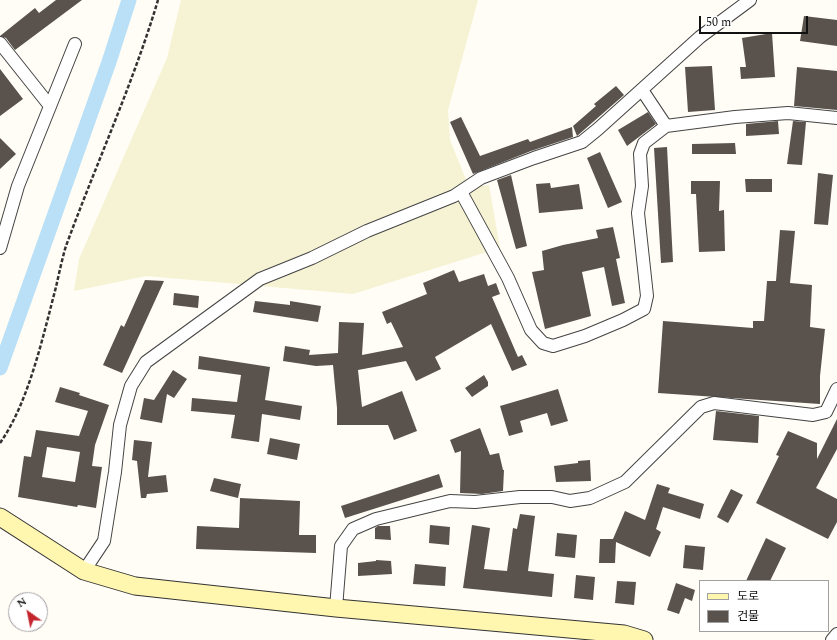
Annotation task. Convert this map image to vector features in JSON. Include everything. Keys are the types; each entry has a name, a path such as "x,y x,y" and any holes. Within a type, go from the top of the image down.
{"main road":[{"path":"0,517 84,571 135,586 336,608 624,634 644,640"}],"street":[{"path":"84,571 104,541 115,472 120,425 131,386 146,362 260,279 312,258 367,231 454,196 481,178 582,142 700,37 750,0"},
{"path":"0,43 50,106"},
{"path":"0,248 18,186 75,44"},
{"path":"642,90 666,126"},
{"path":"461,192 508,278 531,330 543,342 553,346 623,320 644,309 647,296 638,213 642,186 640,154 644,143 666,126 735,117 788,113 837,118"},
{"path":"336,608 341,546 353,529 376,519 450,501 476,502 520,497 552,497 570,500 590,498 625,482 701,407 714,403 814,415 826,412 837,389"},
{"path":"832,640 837,634"}],"path":[{"path":"0,443 9,430 23,401 66,248 147,37 158,0"}],"shaded area":[{"path":"181,0 478,0 448,110 450,140 469,187 489,185 500,248 353,294 146,276 74,291 79,259 167,58"}],"building":[{"path":"56,0 82,0 15,50 6,38 0,36 35,8 39,13"},
{"path":"804,16 837,20 837,46 800,41"},
{"path":"772,33 775,77 741,79 740,67 746,67 742,38"},
{"path":"712,66 715,110 688,112 685,67"},
{"path":"797,67 837,71 837,110 794,106"},
{"path":"0,69 23,99 0,116"},
{"path":"616,86 624,95 577,136 573,126 596,106 594,104"},
{"path":"648,112 656,124 627,146 618,130"},
{"path":"461,117 480,156 528,139 530,142 572,127 573,137 531,151 473,174 450,122"},
{"path":"778,121 779,134 746,136 746,124"},
{"path":"793,121 806,122 802,165 787,164"},
{"path":"0,138 16,154 0,169"},
{"path":"735,143 736,154 692,154 692,144"},
{"path":"667,147 673,262 661,263 654,148"},
{"path":"600,152 622,202 608,208 587,158"},
{"path":"818,173 833,175 828,225 814,224"},
{"path":"511,175 527,246 516,249 497,180"},
{"path":"745,179 772,179 772,192 746,192"},
{"path":"691,181 720,181 719,211 724,210 725,251 699,252 696,194 691,194"},
{"path":"550,183 551,188 579,184 583,209 539,213 536,184"},
{"path":"613,227 620,258 616,259 625,303 612,306 604,267 582,272 591,316 545,329 532,272 544,270 542,251 598,238 596,230"},
{"path":"780,230 795,231 790,283 812,285 810,327 825,329 820,376 820,404 658,393 663,321 753,328 753,321 764,321 767,281 776,281"},
{"path":"454,270 459,282 484,274 488,286 496,283 500,294 492,297 518,357 522,355 527,365 512,371 491,324 435,357 441,369 416,381 406,361 358,370 362,407 402,391 417,431 394,440 388,425 337,425 333,365 316,366 283,361 285,346 310,350 309,355 338,353 339,322 364,323 362,355 403,347 391,322 387,324 382,312 427,294 423,283"},
{"path":"145,280 164,281 122,373 103,365 121,325 124,327"},
{"path":"174,293 199,296 198,308 173,305"},
{"path":"255,301 290,305 290,301 321,306 318,322 253,312"},
{"path":"199,356 270,367 265,400 302,406 300,420 262,414 259,442 231,438 235,415 191,411 192,398 237,402 241,375 198,369"},
{"path":"173,370 187,379 174,398 167,394 162,423 140,419 144,398 154,400"},
{"path":"484,375 488,382 488,386 472,397 465,388"},
{"path":"60,387 80,393 79,395 109,405 95,445 92,466 102,467 96,508 78,505 77,507 18,497 24,456 31,457 36,430 79,436 88,411 55,402","holes":["47,447 80,452 75,482 42,477"]},
{"path":"558,389 568,421 551,426 547,413 520,421 523,432 509,436 500,406"},
{"path":"716,411 759,416 758,443 713,440"},
{"path":"837,419 837,449 816,488 837,499 837,522 828,539 756,503 779,456 776,455 788,431 817,443 817,459"},
{"path":"480,428 490,455 499,453 504,470 503,491 482,494 460,493 461,451 455,453 450,440"},
{"path":"270,438 300,444 297,460 267,454"},
{"path":"134,440 152,442 148,477 166,475 168,492 147,494 146,498 141,498 137,461 132,460"},
{"path":"590,460 591,481 556,482 554,466"},
{"path":"439,474 443,487 345,518 341,506"},
{"path":"214,478 241,484 238,498 210,491"},
{"path":"657,484 670,488 668,493 704,504 700,519 663,507 656,529 661,532 650,557 616,542 615,563 599,563 600,539 613,539 625,511 645,520"},
{"path":"731,489 743,495 728,523 717,517"},
{"path":"240,498 300,501 299,535 316,535 316,553 196,549 197,526 239,528"},
{"path":"520,514 535,516 528,571 554,574 552,597 463,588 472,525 490,528 484,569 507,571 513,528 517,529"},
{"path":"430,525 450,527 449,545 429,543"},
{"path":"378,526 390,526 391,540 375,539 375,528"},
{"path":"557,533 577,535 575,558 555,556"},
{"path":"766,538 786,548 770,580 746,580"},
{"path":"685,545 705,547 703,570 683,568"},
{"path":"376,560 391,561 392,574 358,576 358,563"},
{"path":"415,564 446,567 445,586 413,584"},
{"path":"576,575 595,577 593,600 574,598"},
{"path":"617,581 636,582 634,605 615,603"},
{"path":"676,583 695,590 692,601 685,598 679,614 667,610"}],"waterway":[{"path":"0,368 109,62 129,0"}]}
